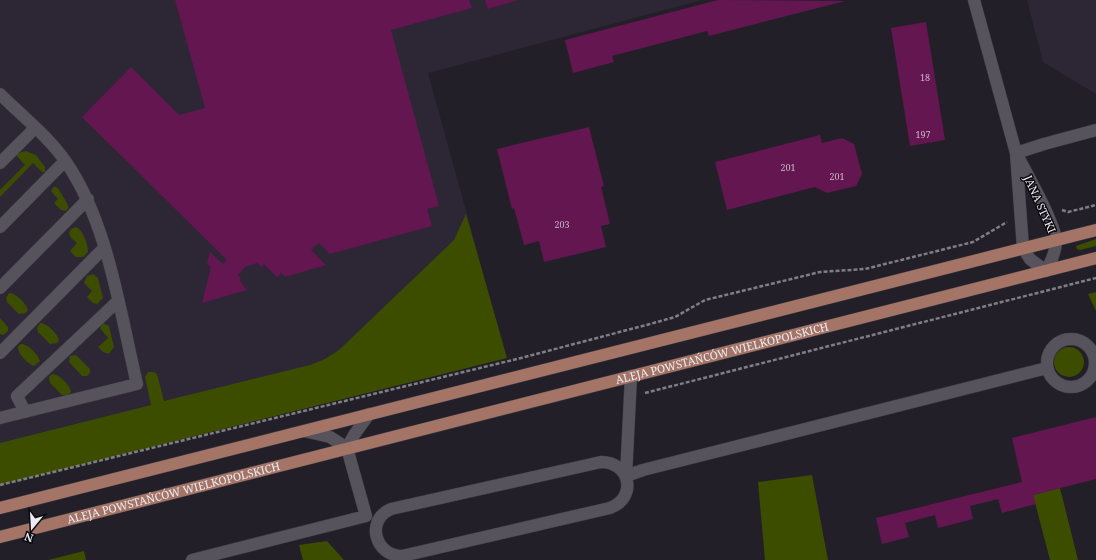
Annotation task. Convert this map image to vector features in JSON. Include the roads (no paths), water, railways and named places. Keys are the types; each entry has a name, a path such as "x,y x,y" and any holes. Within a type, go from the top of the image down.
{"main road":[{"path":"0,508 1096,230"},
{"name":"ALEJA POWSTAŃCÓW WIELKOPOLSKICH","path":"0,537 1096,258"}],"street":[{"name":"JANA STYKI","path":"974,0 1016,153 1024,248"},
{"path":"0,418 137,384 104,248 88,199 65,161 42,134 1,96"},
{"path":"0,163 35,128"},
{"path":"1016,153 1096,130"},
{"name":"JANA STYKI","path":"1016,153 1045,211 1056,240 1053,257 1046,271"},
{"path":"0,227 65,161"},
{"path":"0,288 88,199"},
{"path":"0,353 104,248"},
{"path":"1024,248 1030,259 1046,271"},
{"path":"24,412 17,396 118,301"},
{"path":"1074,338 1083,342 1090,348 1094,357 1095,366 1091,376 1085,382 1076,386 1067,386 1058,383 1051,377 1047,368 1046,359 1050,350 1056,343 1065,339 1074,338"},
{"path":"626,476 643,470 1047,368"},
{"path":"391,510 378,520 375,528 376,537 379,545 385,551 394,555 402,556 610,508 618,504 624,498 627,490 626,476 631,376"},
{"path":"347,448 354,434 369,414"},
{"path":"304,431 330,437 347,448 366,516"},
{"path":"192,560 391,510 601,462 610,462 617,466 626,476"}]}
